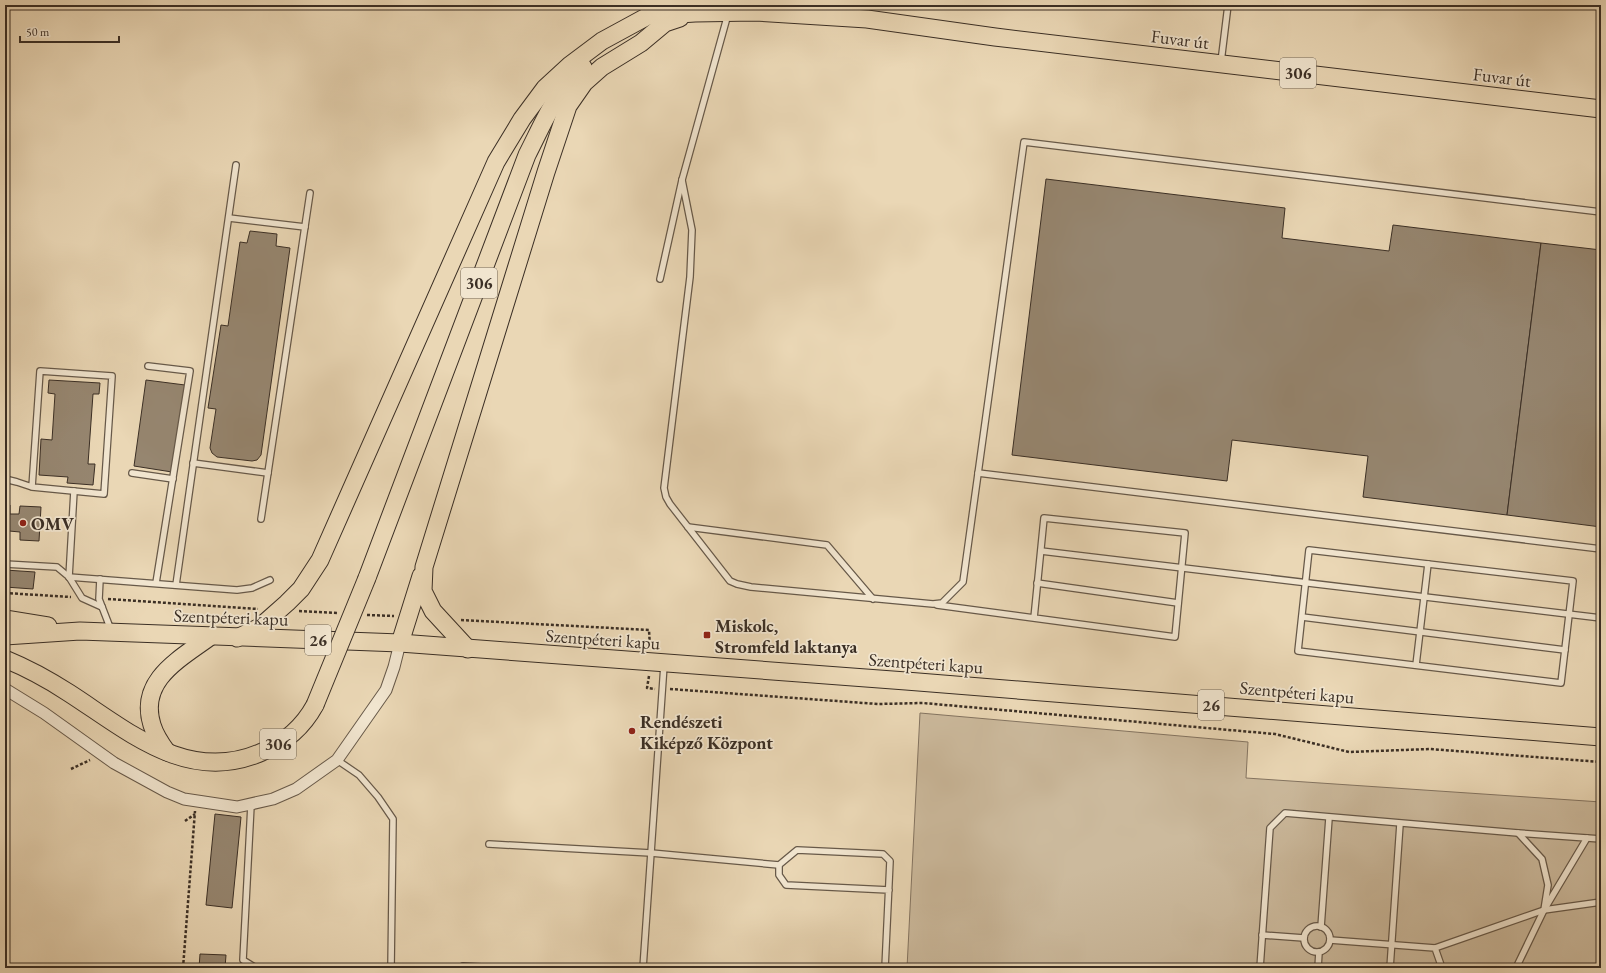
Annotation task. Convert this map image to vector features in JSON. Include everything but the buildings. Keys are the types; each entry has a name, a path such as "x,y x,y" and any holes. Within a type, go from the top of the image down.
{"main road":[{"path":"237,638 260,627 287,603 301,589 320,560 496,162 522,119 545,88 570,65 602,41 650,11 697,8"},
{"path":"400,643 546,172 568,106 584,83 602,67 641,43 665,23 697,8"},
{"name":"306","path":"167,752 196,762 213,763 252,756 271,748 296,731 310,714 367,578 527,155 556,98 579,70 600,52 646,27 697,8 728,12"},
{"name":"Fuvar út","path":"728,12 755,12 867,19 995,37 1601,109"},
{"path":"424,567 423,591 433,611 468,649"},
{"name":"Szentpéteri kapu","path":"5,619 80,631"},
{"name":"Szentpéteri kapu","path":"5,636 80,631 400,643 914,682 1601,737"},
{"path":"167,752 152,726 148,706 152,689 160,676 175,662 210,636"},
{"path":"5,659 29,669 68,692 133,737 167,752"}],"street":[{"path":"5,689 44,713 114,763 167,792 196,801 237,807 273,799 296,789 337,760 386,690 400,643"}],"lane":[{"path":"1221,64 1228,5"},
{"path":"660,279 682,180 728,12"},
{"path":"933,604 942,603 963,582 1024,142 1601,212"},
{"path":"176,586 236,165"},
{"path":"682,180 692,230 690,277 664,488 666,497 670,504 730,581 751,587 933,604 1034,618 1175,637 1185,533 1044,518 1034,618"},
{"path":"261,519 310,193"},
{"path":"229,218 304,227"},
{"path":"148,366 190,371 156,584"},
{"path":"5,480 32,487 104,494 112,376 40,371 32,487"},
{"path":"194,463 268,473"},
{"path":"132,473 173,479"},
{"path":"978,473 1601,549"},
{"path":"69,577 74,491"},
{"path":"688,527 827,545 873,599"},
{"path":"1310,550 1573,581 1561,683 1298,651 1305,583 1310,550"},
{"path":"1041,551 1601,618"},
{"path":"5,564 57,567 69,577 82,598 102,607"},
{"path":"1416,665 1428,564"},
{"path":"69,577 237,590 252,588 270,580"},
{"path":"100,579 99,599 111,632"},
{"path":"1037,583 1178,604"},
{"path":"1302,617 1565,650"},
{"path":"643,968 664,663"},
{"path":"337,760 359,775 378,797 393,819 391,968"},
{"path":"251,805 244,960 256,968"},
{"path":"1260,968 1270,828 1285,813 1400,824 1601,839"},
{"path":"1321,927 1329,818"},
{"path":"1390,968 1400,824"},
{"path":"1518,833 1542,859 1548,885 1544,910"},
{"path":"1516,968 1544,910 1587,838"},
{"path":"489,844 651,853 779,865 797,850 883,854 890,860 885,968"},
{"path":"779,865 779,875 786,885 889,890"},
{"path":"1330,940 1435,948 1544,910 1601,902"},
{"path":"1317,926 1328,932 1330,940 1327,948 1319,952 1311,951 1305,945 1304,938 1309,929 1317,926"},
{"path":"1262,935 1304,938"},
{"path":"1435,948 1442,968"},
{"path":"1318,968 1319,952"},
{"path":"246,968 247,961"},
{"path":"463,966 500,968"}],"path":[{"path":"647,688 878,704 923,703 1275,734 1349,752 1430,749 1601,762"},
{"path":"70,769 104,756"},
{"path":"183,968 196,801"},
{"path":"184,821 195,814"}],"shaded area":[{"path":"920,713 1248,742 1246,778 1601,802 1601,968 907,968"}],"place":[{"name":"OMV","path":"23,523"},
{"name":"Miskolc, Stromfeld laktanya","path":"707,635"},
{"name":"Rendészeti Kiképző Központ","path":"632,731"}]}
